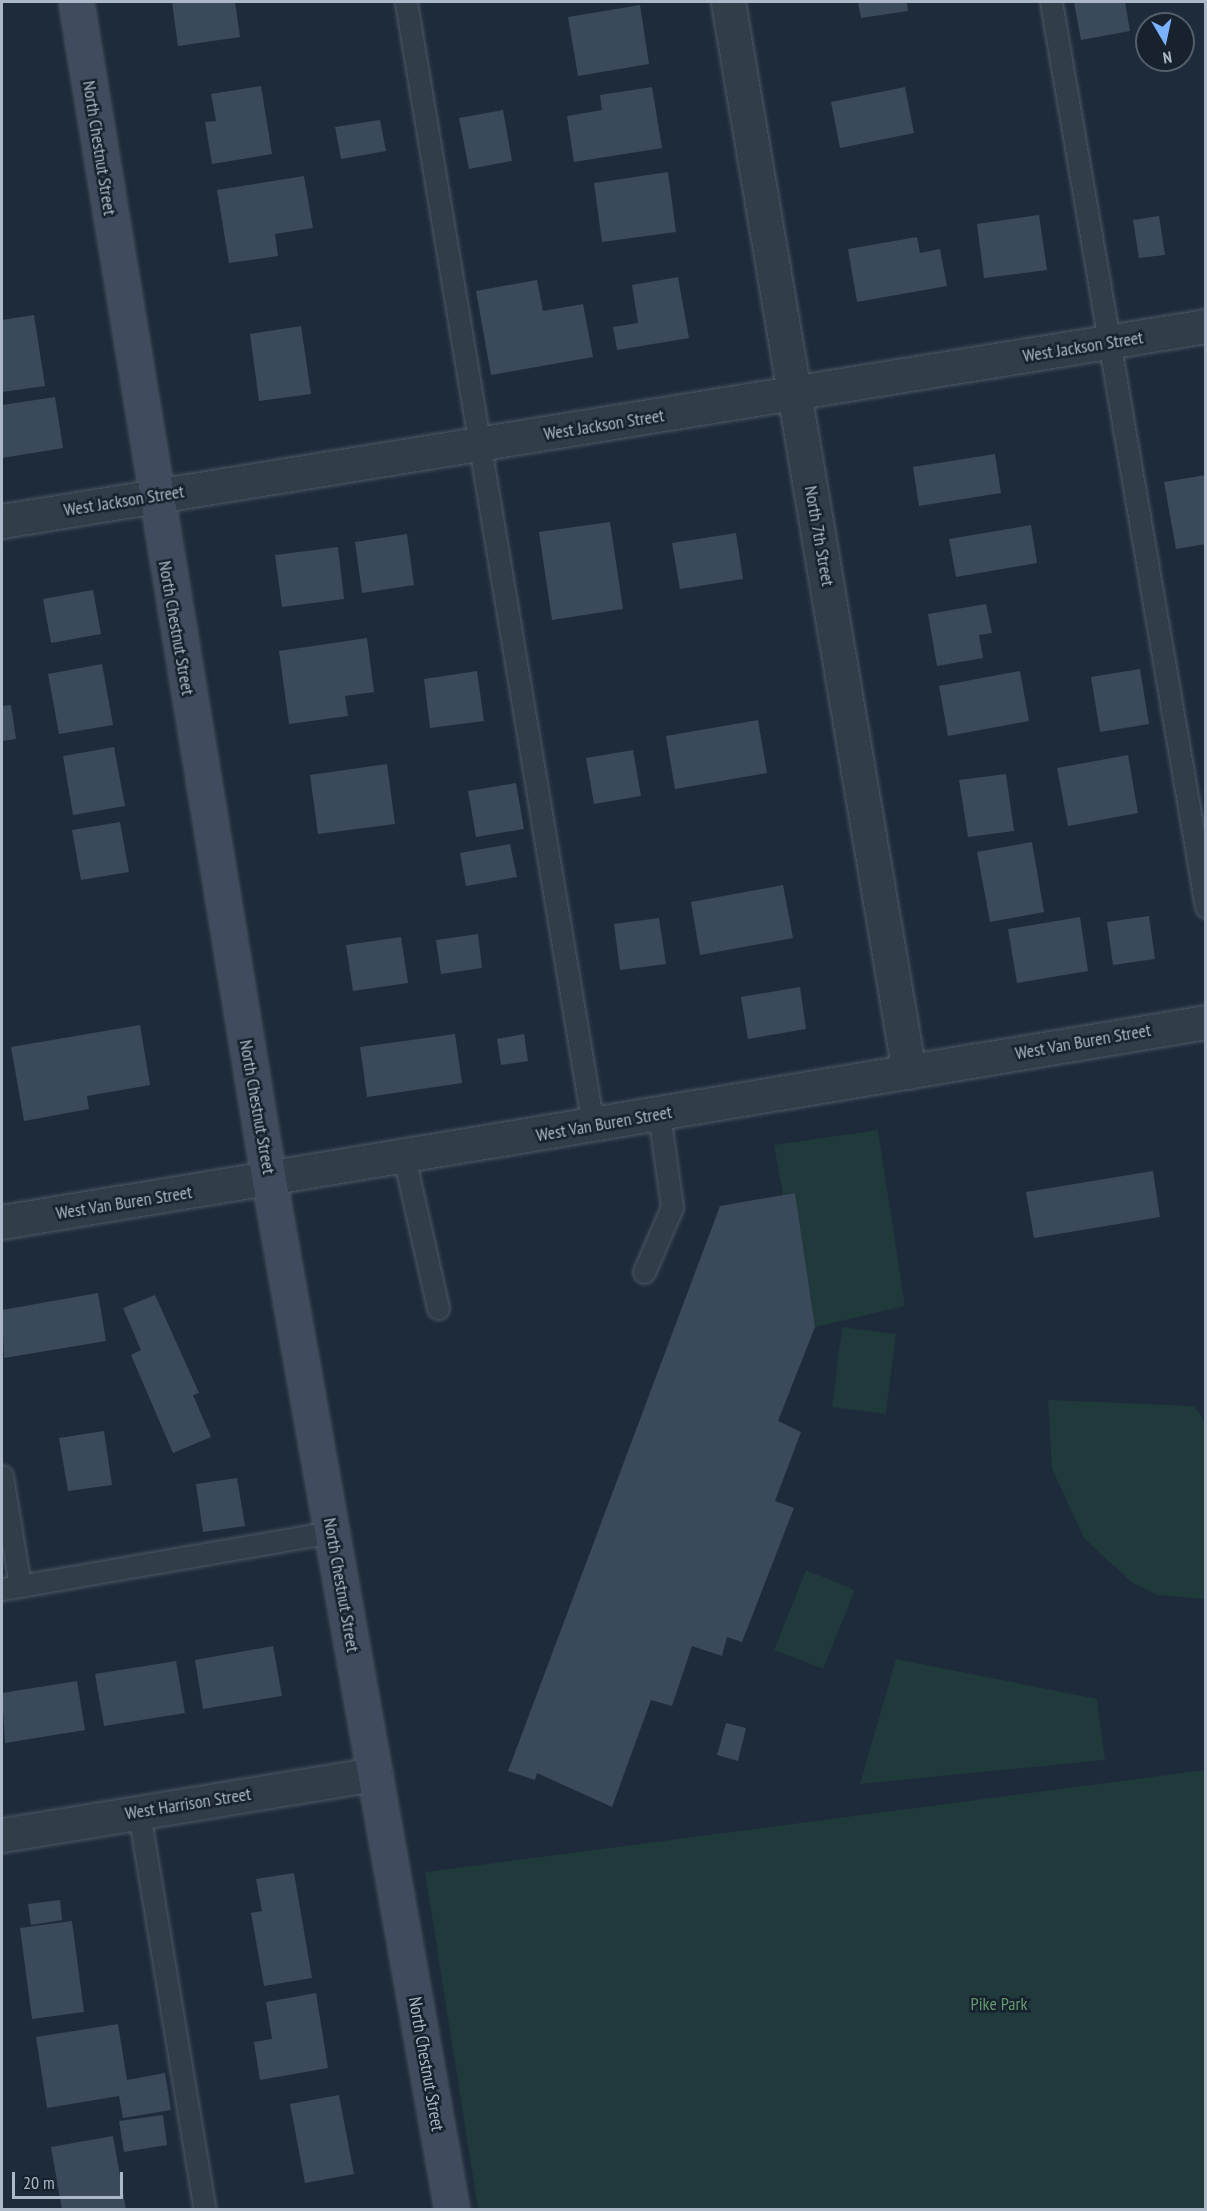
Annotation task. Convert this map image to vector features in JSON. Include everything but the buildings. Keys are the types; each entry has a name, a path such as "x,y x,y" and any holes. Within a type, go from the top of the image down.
{"main road":[{"name":"North Chestnut Street","path":"76,2 153,496 269,1180 452,2210"}],"street":[{"name":"North 7th Street","path":"728,2 909,1072"},
{"name":"West Jackson Street","path":"2,521 1206,326"},
{"name":"West Van Buren Street","path":"2,1222 269,1180 1206,1022"},
{"name":"West Harrison Street","path":"2,1835 375,1774"}],"lane":[{"path":"406,2 593,1125"},
{"path":"1051,2 1206,907"},
{"path":"644,1272 672,1207 660,1114"},
{"path":"404,1157 438,1308"},
{"path":"2,1476 11,1587 332,1532"},
{"path":"139,1813 205,2210"}],"green space":[{"path":"878,1130 905,1306 815,1327 795,1193 783,1195 774,1145"},
{"path":"842,1327 896,1334 886,1414 832,1407"},
{"path":"1048,1400 1195,1406 1205,1423 1205,1599 1157,1595 1131,1582 1084,1538 1052,1469"},
{"path":"806,1570 855,1590 823,1669 774,1650"},
{"path":"896,1659 1097,1699 1105,1760 860,1784"},
{"name":"Pike Park","path":"1205,1770 1205,2209 478,2209 425,1872"}]}
